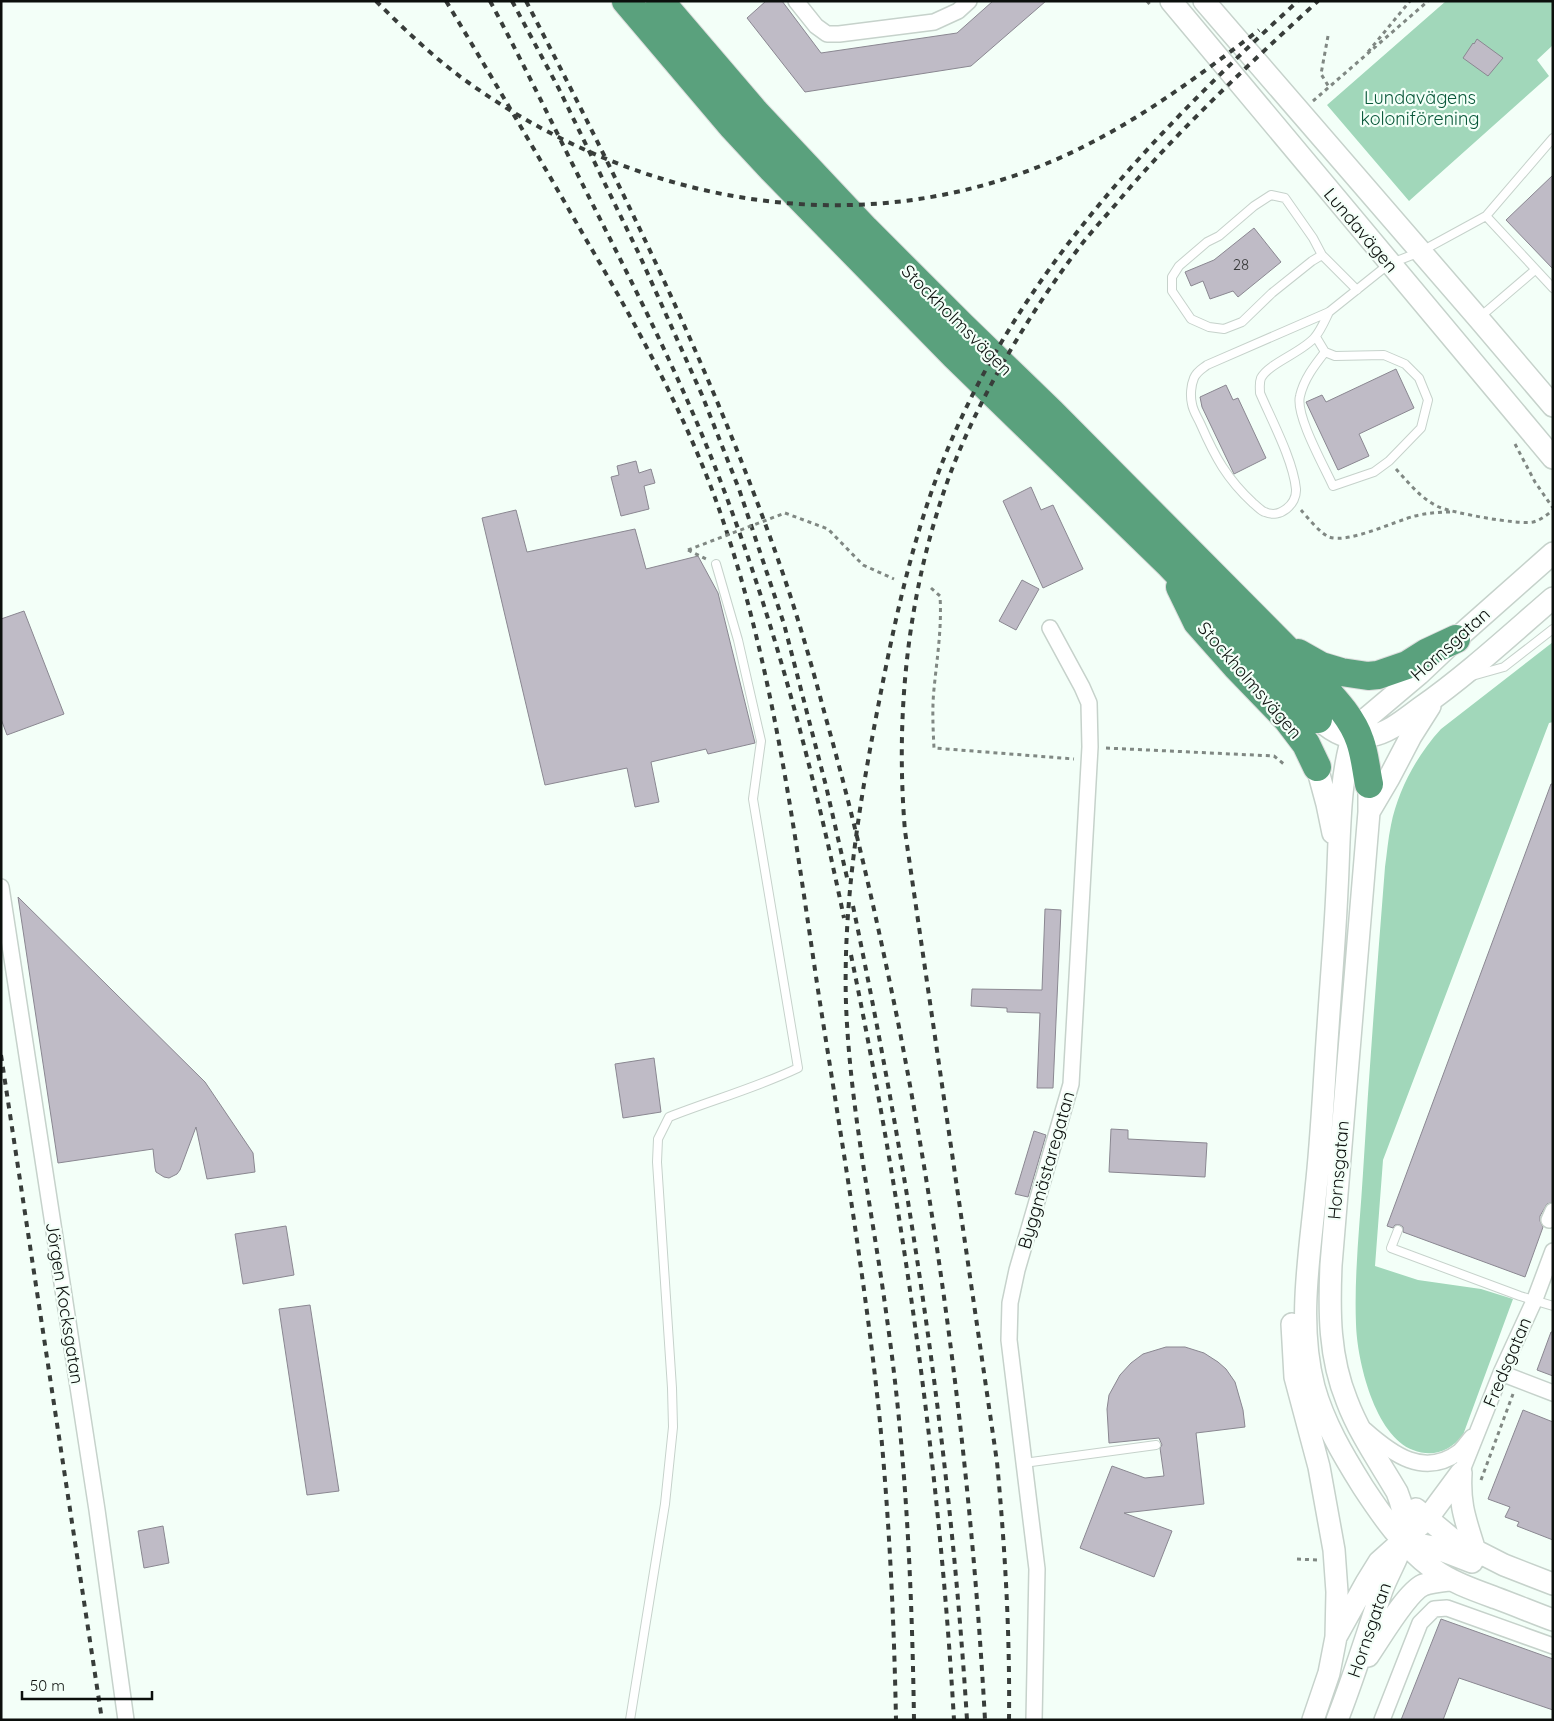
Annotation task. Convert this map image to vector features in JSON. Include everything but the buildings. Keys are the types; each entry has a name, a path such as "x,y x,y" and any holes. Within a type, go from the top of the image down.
{"highway":[{"name":"Stockholmsvägen","path":"626,1 732,126 772,169 955,356 1170,565 1318,719"},
{"name":"Stockholmsvägen","path":"660,1 754,112 865,229 1266,628"},
{"name":"Stockholmsvägen","path":"1170,565 1198,622 1286,719 1306,744 1317,767"},
{"path":"1266,628 1301,655 1321,666 1341,672 1368,676 1378,675 1407,665 1426,653 1456,639"},
{"path":"1266,628 1317,681 1345,714 1364,754 1369,784"}],"main road":[{"name":"Lundavägen","path":"1171,1 1553,458"},
{"name":"Lundavägen","path":"1204,1 1553,406"},
{"name":"Hornsgatan","path":"1553,553 1456,639 1355,734 1347,758 1342,802 1317,1186 1305,1316 1307,1346 1314,1384 1322,1411 1335,1441 1377,1508 1403,1541 1432,1568 1450,1580 1553,1620"},
{"name":"Hornsgatan","path":"1355,734 1371,736 1386,731 1435,698 1553,598"},
{"path":"1369,812 1435,698"},
{"path":"1318,719 1340,735 1355,734"},
{"name":"Hornsgatan","path":"1317,767 1329,811 1339,862"},
{"name":"Hornsgatan","path":"1337,1720 1354,1677 1386,1580 1403,1541 1404,1519 1401,1502 1347,1402 1335,1363 1330,1324 1335,1209 1369,812 1369,784"},
{"path":"1317,1186 1308,1216 1295,1286 1292,1345 1295,1377 1319,1467 1332,1541 1338,1592 1336,1637"},
{"path":"1403,1541 1427,1518 1461,1473"},
{"path":"1461,1473 1462,1511 1475,1551"},
{"path":"1387,1475 1411,1504 1451,1538 1504,1565 1553,1584"},
{"path":"1377,1508 1404,1519 1419,1520 1427,1518"},
{"path":"1354,1677 1401,1607 1415,1591 1423,1585 1450,1580 1437,1560 1427,1518"},
{"name":"Hornsgatan","path":"1313,1720 1329,1673 1336,1637 1379,1562 1403,1541"},
{"path":"1403,1541 1433,1547 1553,1597"}],"street":[{"path":"796,1 816,26 827,34 934,22 958,11 969,1"},
{"name":"Byggmästaregatan","path":"1034,1720 1037,1569 1009,1340 1010,1303 1017,1270 1071,1084 1090,754 1088,703 1082,687 1050,628"},
{"name":"Jörgen Kocksgatan","path":"1,887 97,1510 126,1720"},
{"name":"Fredsgatan","path":"1461,1473 1501,1373 1535,1299 1553,1251"},
{"path":"1501,1373 1553,1394"},
{"path":"1358,1424 1385,1448 1405,1460 1422,1463 1441,1461 1460,1451 1478,1430"},
{"path":"1382,1720 1420,1622 1434,1609 1447,1608 1553,1646"}],"lane":[{"path":"1329,312 1316,337 1267,370 1261,378 1260,393 1286,450 1296,487 1294,503 1279,512 1272,514 1264,512 1239,490 1223,470 1205,434 1192,404 1193,379 1197,372 1208,365 1329,312 1389,264 1420,252 1486,216 1553,138"},
{"path":"1322,256 1312,261 1272,294 1242,322 1224,329 1208,327 1191,319 1172,291 1172,277 1179,266 1207,242 1219,236 1254,206 1271,195 1285,198 1313,238 1322,256 1357,290"},
{"path":"1486,216 1553,288"},
{"path":"1479,319 1535,270"},
{"path":"1316,337 1324,352 1335,356 1384,355 1405,364 1419,378 1428,400 1421,428 1389,461 1374,472 1333,486 1303,421 1299,398 1307,377 1324,352"},
{"path":"630,1720 665,1504 673,1427 657,1162 658,1139 669,1117 773,1080 798,1068 754,799 761,741 738,640 716,564"},
{"path":"1456,681 1504,667 1553,629"},
{"path":"1398,1230 1391,1248 1520,1296 1553,1306"},
{"path":"1024,1463 1156,1445"}],"path":[{"path":"1361,60 1410,1"},
{"path":"1311,104 1428,1"},
{"path":"1328,36 1321,74 1330,87"},
{"path":"1389,461 1415,489 1439,507 1526,523 1539,520 1553,509 1535,482 1513,441"},
{"path":"1294,503 1325,535 1335,538 1365,533 1388,524 1428,513 1454,511"},
{"path":"716,564 688,550 785,514 828,529 864,565 894,579"},
{"path":"931,588 940,596 941,613 940,644 934,691 934,748 1090,754 1274,756 1285,764"}],"green space":[{"name":"Lundavägens koloniförening","path":"1446,1 1553,1 1553,45 1537,60 1549,76 1409,201 1327,105"},
{"path":"1553,642 1553,722 1549,723 1383,1160 1375,1266 1418,1280 1481,1289 1513,1299 1463,1435 1453,1445 1441,1452 1420,1452 1400,1442 1388,1430 1379,1414 1364,1376 1356,1324 1357,1267 1368,1096 1389,836 1398,799 1416,762 1432,739 1441,729"}],"railway":[{"path":"376,1 432,54 469,83 535,125 605,158 678,183 752,199 828,205 904,201 980,186 1055,160 1135,118 1186,84 1259,30"},
{"path":"446,1 516,118 655,362 701,461 714,495 734,555 751,616 766,677 789,802 866,1306 886,1489 896,1720"},
{"path":"490,1 647,314 696,421 725,493 761,597 793,703 820,810 844,918"},
{"path":"512,1 559,89 639,254 702,395 739,489 784,624 826,786 848,882"},
{"path":"526,1 631,210 664,280 726,423 787,586 836,753 890,983 929,1195 954,1369 964,1457 985,1720"},
{"path":"914,1720 910,1569 899,1419 887,1319 857,1123 848,1044 846,1004 847,929 854,855 884,674 907,575 937,477 949,446 980,381 1015,320 1055,261 1099,205 1146,151 1195,99 1298,1"},
{"path":"1009,1720 1009,1655 997,1462 905,831 902,741 904,696 914,607 923,563 949,477 975,416 1024,327 1085,240 1139,177 1188,125 1318,1"},
{"path":"853,906 892,1108 925,1311 950,1515 960,1617 967,1720"},
{"path":"851,955 887,1145 929,1431 939,1527 954,1720"},
{"path":"1,1055 102,1720"}]}
